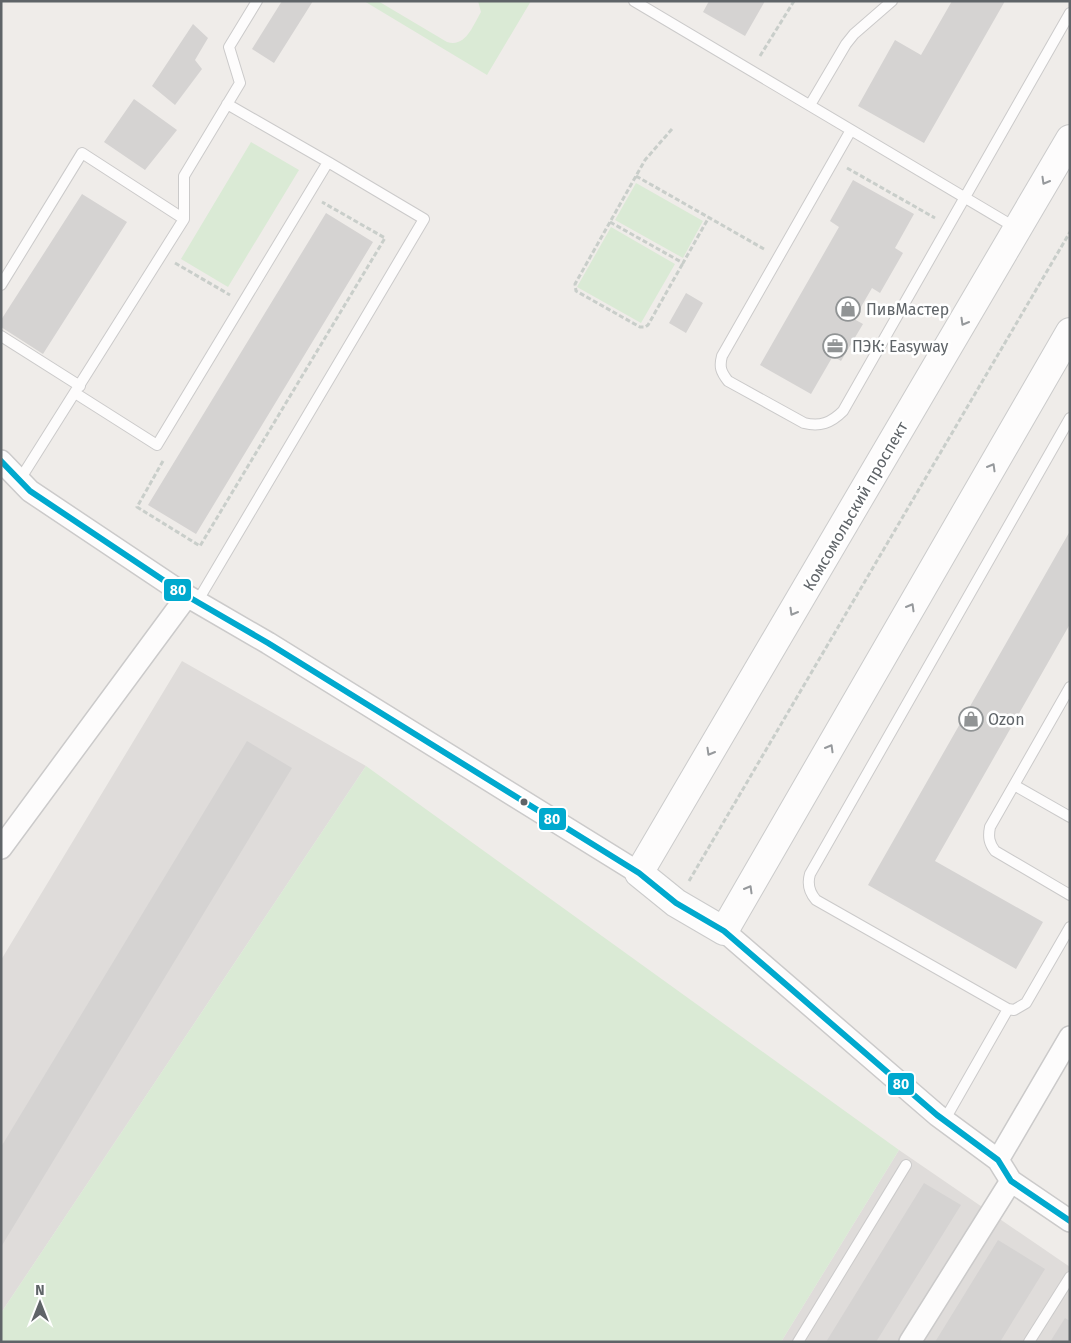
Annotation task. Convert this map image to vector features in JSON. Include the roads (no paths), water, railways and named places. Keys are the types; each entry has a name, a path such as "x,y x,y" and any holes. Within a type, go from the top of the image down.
{"main road":[{"name":"Комсомольский проспект","path":"639,873 1070,139"},
{"path":"639,873 676,903 724,931 1070,332"}],"street":[{"path":"1,461 30,491 192,599 268,643 639,873"},
{"path":"1,848 192,599"},
{"path":"724,931 944,1121 998,1160 1011,1180 1070,1222"},
{"path":"998,1160 1070,1037"},
{"path":"910,1342 1011,1180"}],"lane":[{"path":"19,481 184,219 184,176 240,83 229,47 257,1"},
{"path":"810,105 846,44 854,34 892,1"},
{"path":"636,2 1018,229"},
{"path":"851,130 722,356 720,366 721,373 728,381 804,423 814,425 824,424 835,419 843,410 1070,13"},
{"path":"192,599 424,219 227,104"},
{"path":"1,285 82,153 184,219"},
{"path":"1,336 157,445 328,162"},
{"path":"1070,418 808,880 809,888 816,900 1008,1009 1014,1010 1026,1003 1070,928"},
{"path":"1070,687 990,827 989,834 991,846 995,851 1070,895"},
{"path":"1014,786 1070,817"},
{"path":"944,1121 1008,1009"},
{"path":"798,1342 906,1165"},
{"path":"1029,1342 1070,1277"}],"place":[{"name":"ПивМастер","path":"848,309"},
{"name":"ПЭК: Easyway","path":"835,346"},
{"name":"Ozon","path":"971,719"}]}
